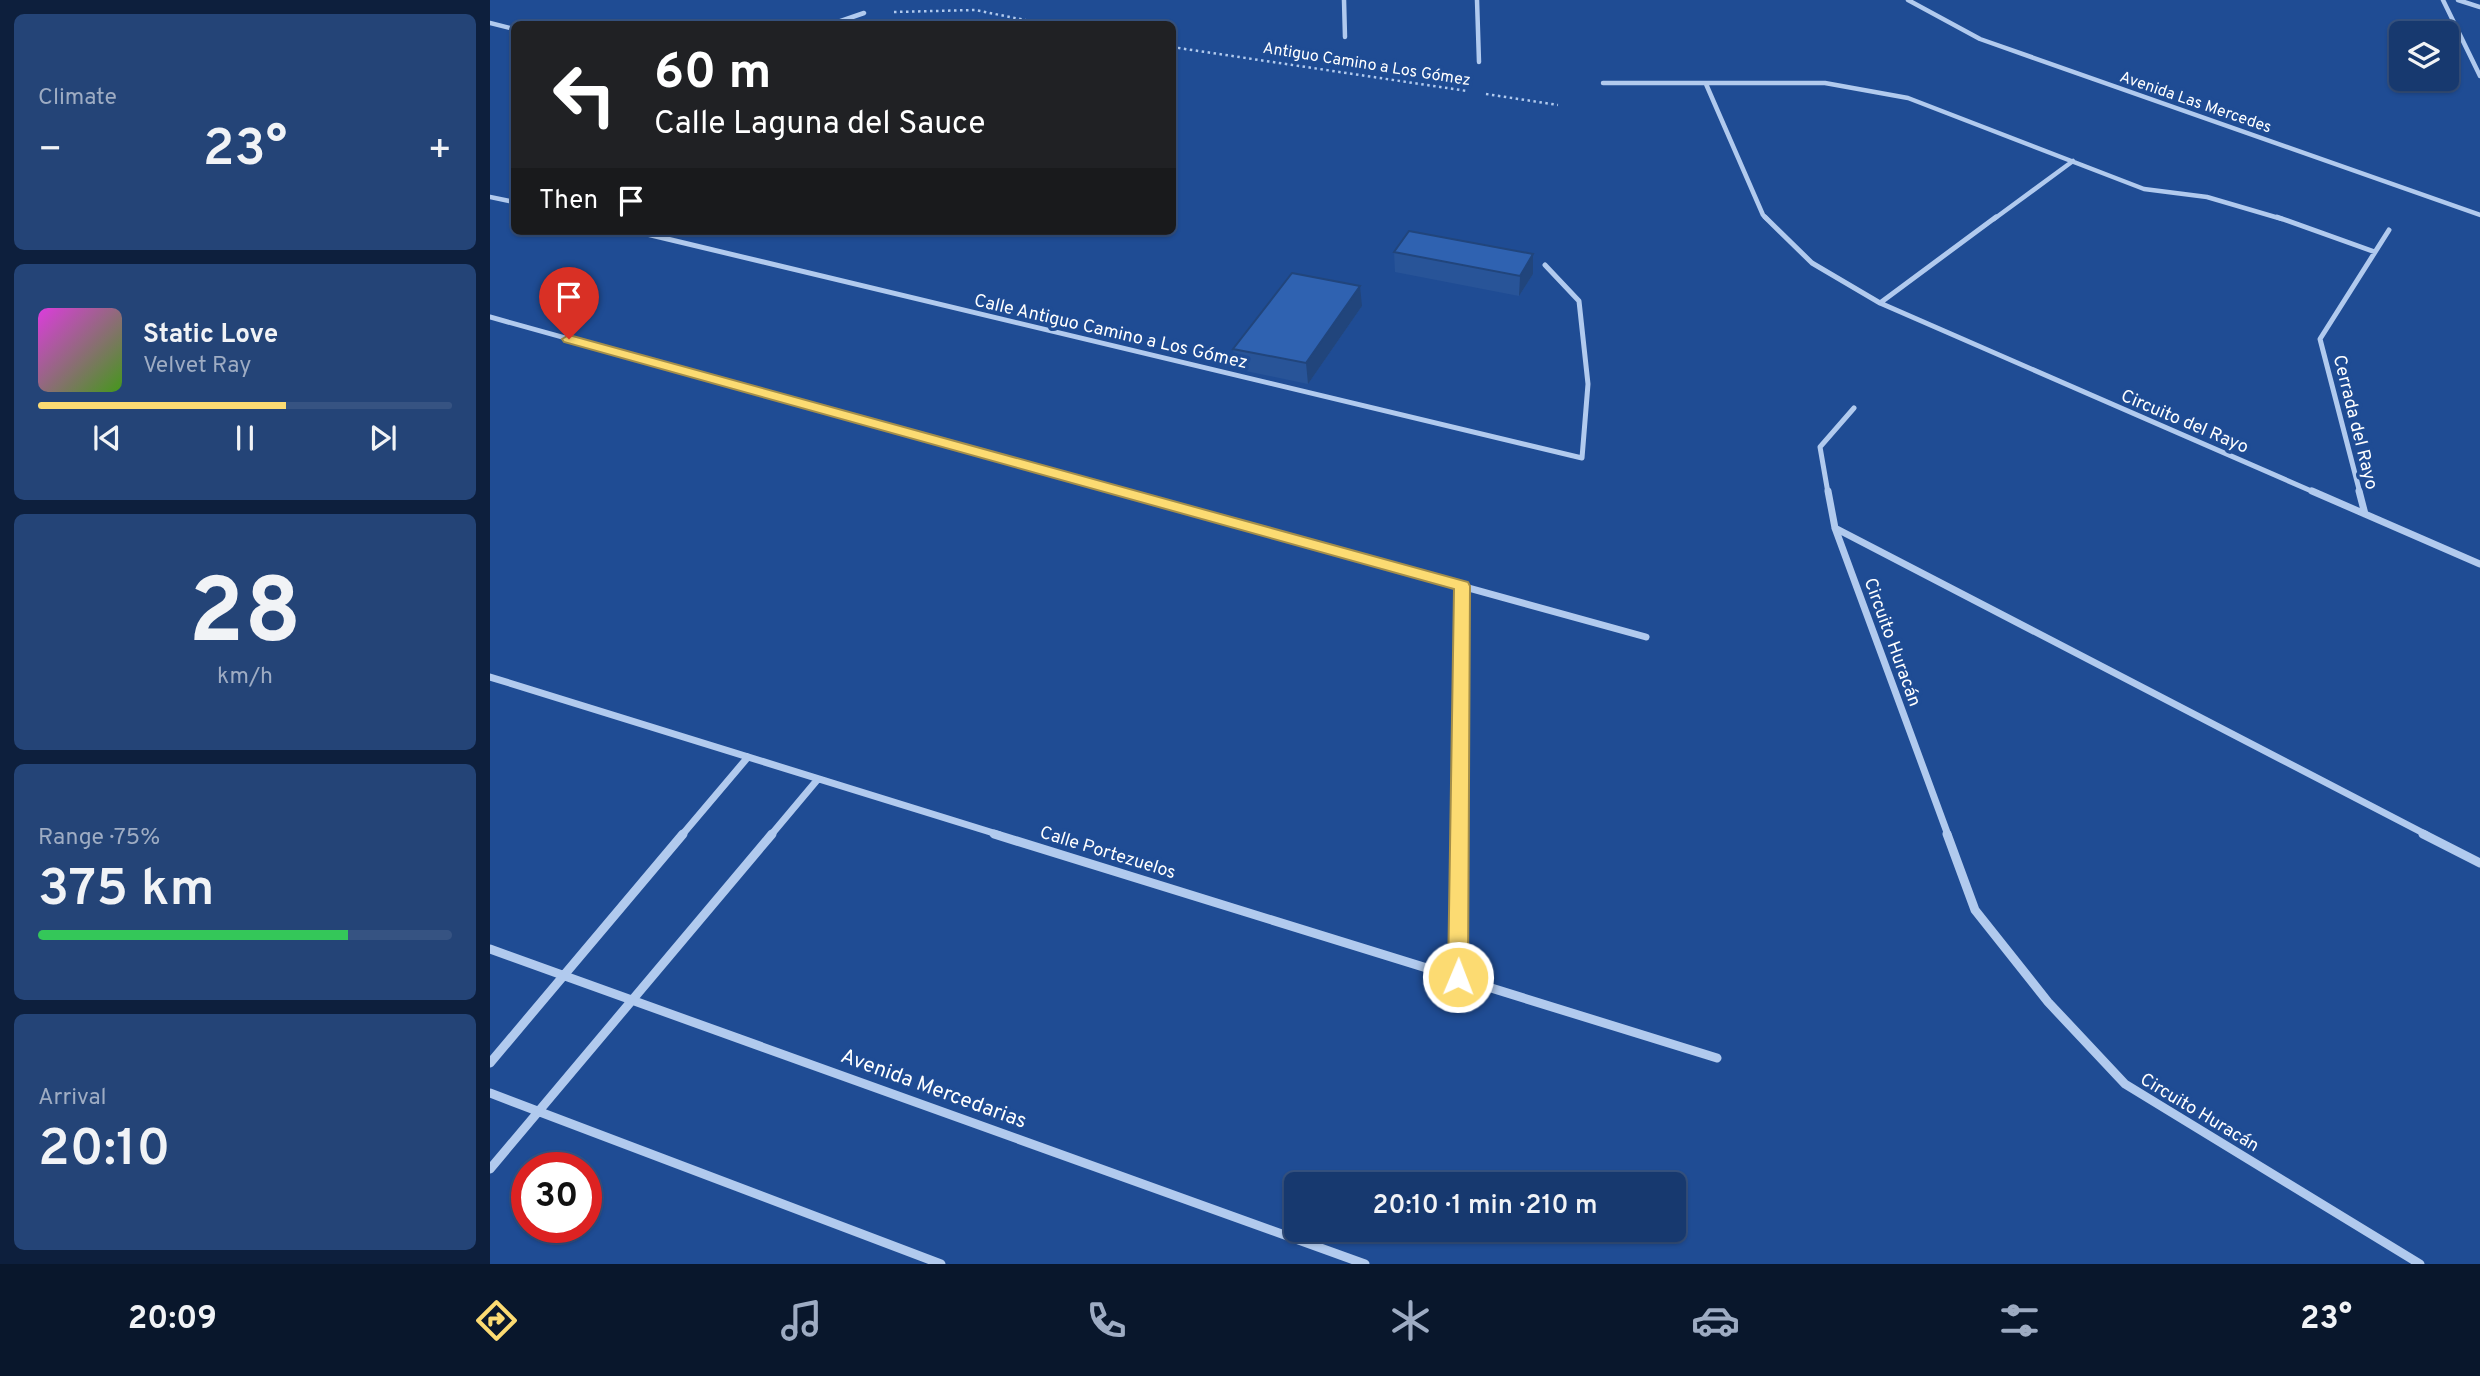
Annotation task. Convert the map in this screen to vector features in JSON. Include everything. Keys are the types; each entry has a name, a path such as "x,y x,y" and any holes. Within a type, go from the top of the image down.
{"street":[{"path":"1344,0 1345,37"},
{"path":"1477,0 1479,62"},
{"name":"Avenida Las Mercedes","path":"1908,0 1980,39 2480,215"},
{"path":"2443,0 2480,76"},
{"path":"2458,0 2480,7"},
{"path":"841,21 864,13"},
{"path":"490,23 511,28"},
{"path":"1603,83 1825,83 1909,98 2144,189 2207,197 2248,207 2375,252"},
{"name":"Circuito del Rayo","path":"1706,83 1763,215 1812,263 1880,303 2480,564"},
{"path":"1880,303 2073,161"},
{"path":"490,197 511,201"},
{"name":"Cerrada del Rayo","path":"2365,514 2320,339 2389,230"},
{"name":"Calle Antiguo Camino a Los Gómez","path":"651,235 1582,458 1588,384 1579,301 1545,265"},
{"path":"490,317 1646,637"},
{"path":"1835,528 1820,447 1854,408"},
{"name":"Circuito Huracán","path":"1835,528 2480,863"},
{"name":"Circuito Huracán","path":"1835,528 1975,910 2048,1002 2124,1084 2420,1264"},
{"path":"1458,977 1462,586"},
{"name":"Calle Portezuelos","path":"490,677 1717,1058"},
{"path":"490,1063 748,757"},
{"path":"490,1169 818,779"},
{"name":"Avenida Mercedarias","path":"490,949 1365,1264"},
{"path":"490,1093 941,1264"}],"path":[{"path":"864,13 975,10 1030,21"},
{"name":"Antiguo Camino a Los Gómez","path":"1176,48 1558,105"}],"building":[{"path":"1409,231 1533,254 1520,276 1394,252"},
{"path":"1292,273 1360,286 1306,363 1233,349"}],"route":[{"path":"569,339 1462,586 1458,977"}]}
